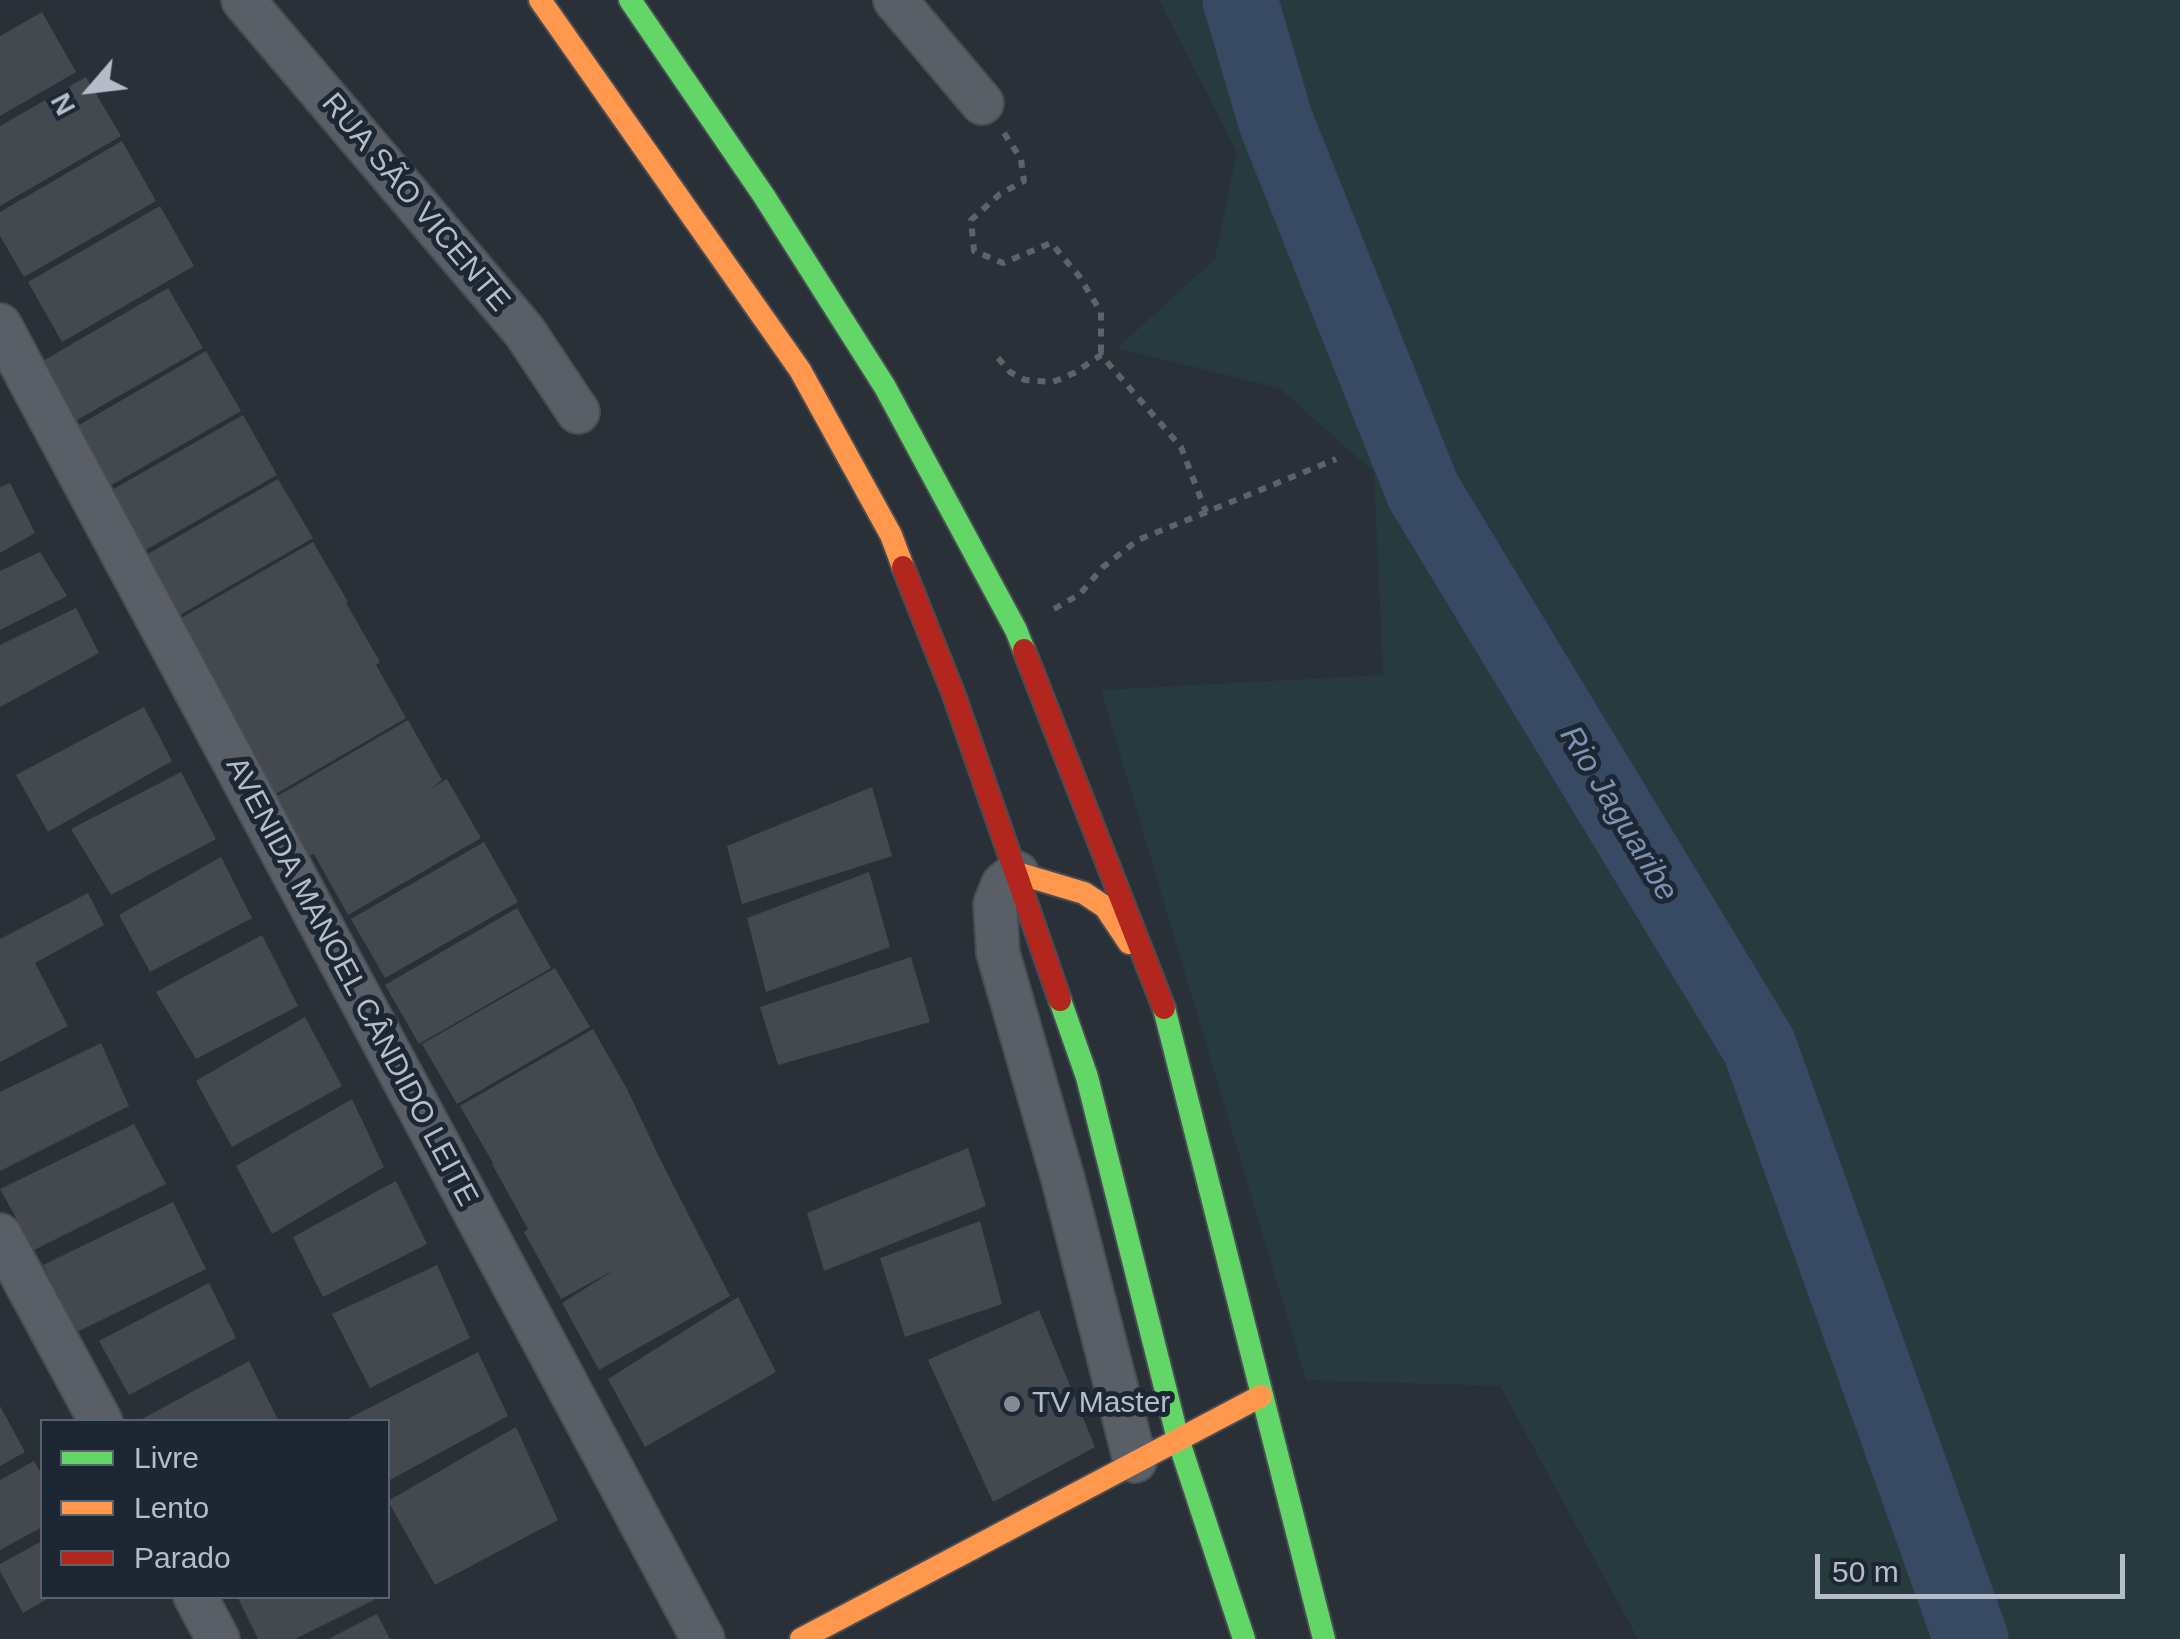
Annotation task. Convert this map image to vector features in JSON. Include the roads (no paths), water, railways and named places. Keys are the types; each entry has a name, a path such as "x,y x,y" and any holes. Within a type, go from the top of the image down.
{"main road":[{"path":"540,0 800,370 891,535 954,694 1087,1078 1178,1439 1244,1639"},
{"path":"630,0 764,196 885,387 1016,630 1164,1012 1324,1639"},
{"path":"1017,872 1084,893 1104,907 1124,933 1164,1012"},
{"path":"802,1639 1262,1396"}],"street":[{"name":"RUA SÃO VICENTE","path":"243,0 524,331 578,412"},
{"path":"896,0 982,103"},
{"name":"AVENIDA MANOEL CÂNDIDO LEITE","path":"0,325 703,1639"},
{"path":"1017,872 1003,884 995,904 998,953 1056,1151 1135,1461"},
{"path":"1056,1151 1087,1078"},
{"path":"0,1235 99,1419"},
{"path":"198,1599 218,1639"}],"waterway":[{"name":"Rio Jaguaribe","path":"1240,0 1276,122 1423,491 1759,1046 1971,1639"}],"place":[{"name":"TV Master","path":"1012,1404"}]}
